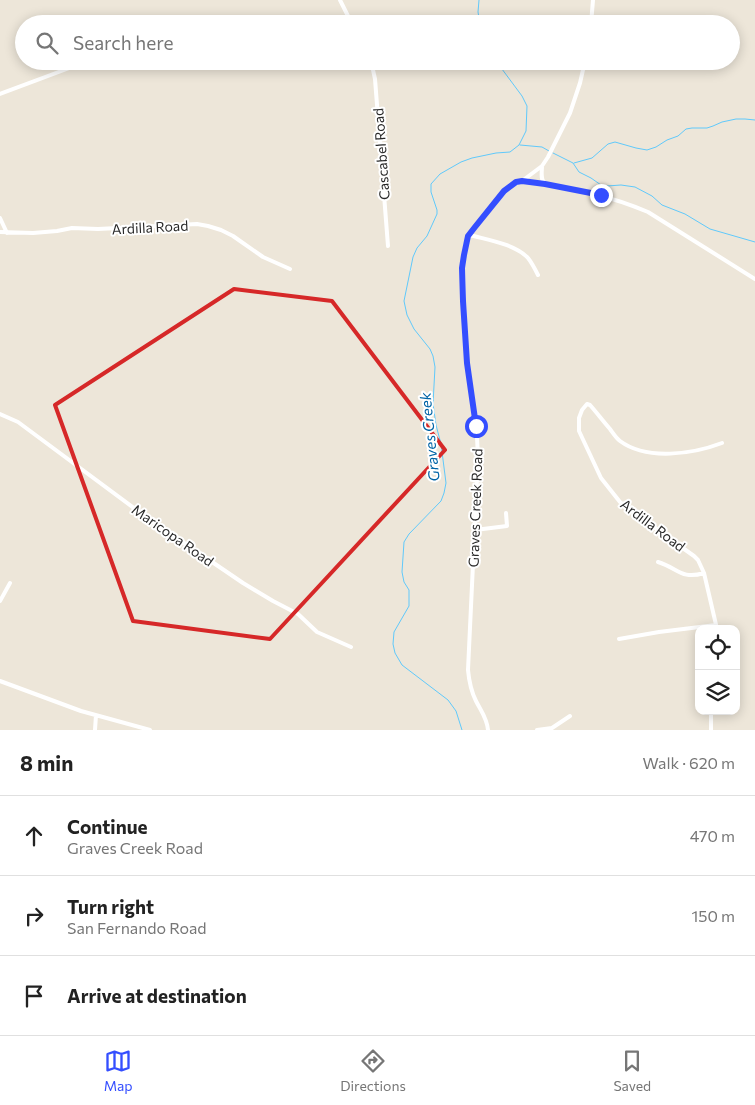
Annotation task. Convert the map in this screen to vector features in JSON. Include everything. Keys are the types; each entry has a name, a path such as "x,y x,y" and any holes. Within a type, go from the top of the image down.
{"street":[{"path":"340,0 348,15"},
{"path":"592,15 593,0"},
{"path":"0,94 64,70"},
{"name":"Cascabel Road","path":"373,70 388,246"},
{"name":"Graves Creek Road","path":"488,730 486,720 476,702 468,680 478,469 477,437 467,363 463,301 462,268 465,246 470,234 504,191 513,184 522,181 542,166 570,113 583,70"},
{"path":"542,166 542,178 545,184"},
{"path":"522,181 601,195 637,207 755,279"},
{"path":"0,218 7,232"},
{"name":"Ardilla Road","path":"0,232 40,232 72,228 98,229 197,224 227,233 263,257 290,269"},
{"path":"470,234 506,245 520,252 527,257 538,275"},
{"name":"Ardilla Road","path":"716,625 701,566 694,556 626,507 615,496 601,478 579,431 579,418 587,404 590,405 620,441 636,449 652,453 690,452 722,444"},
{"name":"Maricopa Road","path":"0,414 18,422 146,517 243,583 298,614 317,632 351,647"},
{"path":"475,530 507,526 506,514"},
{"path":"658,562 683,574 694,576 704,573"},
{"path":"0,601 10,584"},
{"path":"619,639 659,632 695,629"},
{"path":"0,681 96,716 150,730"},
{"path":"711,715 711,730"},
{"path":"95,730 96,716"},
{"path":"537,730 552,728 570,716"}],"highlighted area":[{"path":"234,289 332,301 445,450 270,639 133,621 55,405"}],"waterway":[{"name":"Graves Creek","path":"478,15 479,0"},
{"name":"Graves Creek","path":"462,730 456,711 448,700 402,665 395,653 393,644 394,632 409,606 409,590 404,582 402,572 404,542 409,534 441,501 446,483 433,404 435,367 433,356 430,349 414,329 407,315 404,301 413,257 417,248 427,236 437,214 431,192 431,184 440,174 461,162 496,153 510,152 519,145 526,131 527,106 503,70"},
{"path":"574,163 592,158 608,144 615,142 647,150 678,136 686,129 707,128 736,119 755,120"},
{"path":"520,145 542,147 549,151"},
{"path":"553,153 573,163 579,172 601,185 635,187 652,196 662,205 685,214 710,229 755,242"}],"route":[{"path":"476,426 467,363 463,301 462,268 468,236 504,191 516,182 545,184 601,195"}]}
